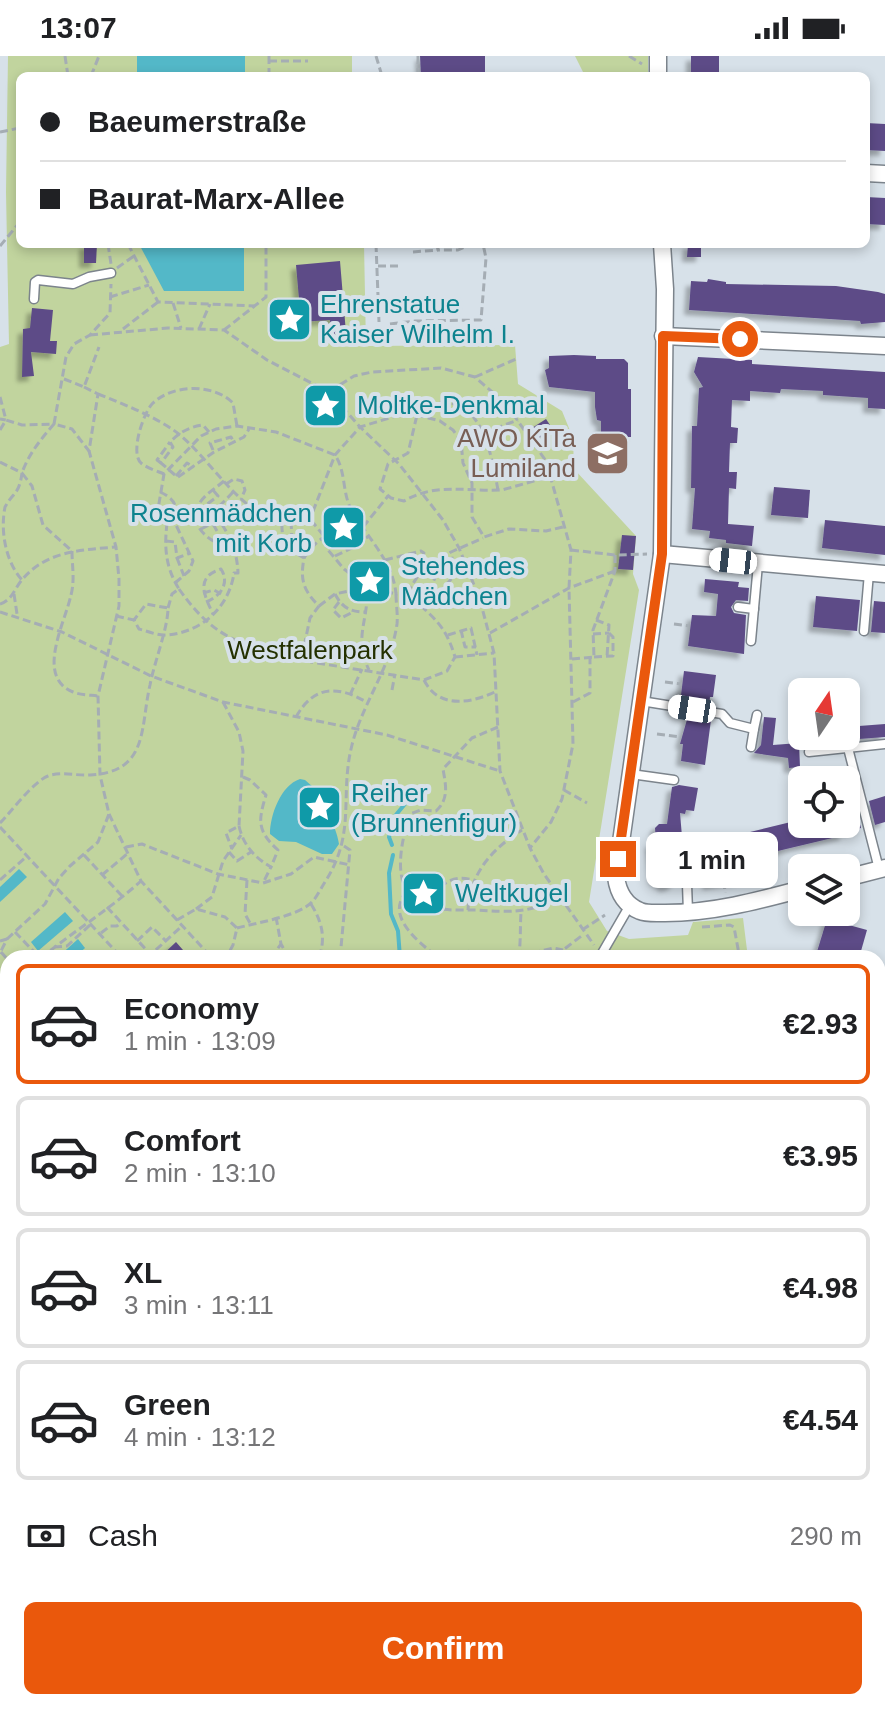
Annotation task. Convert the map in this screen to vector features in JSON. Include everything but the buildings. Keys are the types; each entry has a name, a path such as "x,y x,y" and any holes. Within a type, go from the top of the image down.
{"street":[{"path":"662,248 665,289 662,554 616,877 626,901 642,913 694,917 788,892"},
{"path":"663,336 885,346"},
{"path":"662,554 877,573"},
{"path":"860,876 883,872"}],"lane":[{"path":"34,299 35,282 38,280 73,284 111,273"},
{"path":"751,641 758,564"},
{"path":"864,631 877,573"},
{"path":"738,607 754,609"},
{"path":"641,701 722,714 730,723 754,729"},
{"path":"751,747 757,715"},
{"path":"860,747 885,744"},
{"path":"809,752 828,750"},
{"path":"849,750 883,872"},
{"path":"631,774 674,780"},
{"path":"687,884 694,917"},
{"path":"603,950 626,901"}],"path":[{"path":"269,58 308,61"},
{"path":"0,246 16,227"},
{"path":"22,580 2,551 3,514 6,505 20,490 28,456 54,424 66,357 74,344 90,335 110,313 108,248"},
{"path":"130,248 158,302"},
{"path":"224,330 266,297 268,248"},
{"path":"376,248 379,322"},
{"path":"413,252 462,248"},
{"path":"390,324 481,320 486,258 484,248"},
{"path":"111,273 134,256"},
{"path":"377,266 398,266"},
{"path":"110,297 149,285"},
{"path":"121,330 158,302 255,306"},
{"path":"173,303 181,328"},
{"path":"199,329 210,304"},
{"path":"90,335 121,330 224,330 267,360 329,392 395,460 443,520 459,548 480,600 494,653 500,771 530,848 559,898 597,950"},
{"path":"84,387 99,347"},
{"path":"475,377 516,359"},
{"path":"329,392 360,373 441,368 475,377 506,404 546,461 571,550 573,744 564,790 551,822 530,848"},
{"path":"64,379 146,414 178,434 233,492 270,519 310,519"},
{"path":"164,474 140,462 136,455 146,414 157,401 199,387 226,396 233,403 237,426"},
{"path":"89,451 98,394"},
{"path":"0,397 6,420 0,430"},
{"path":"498,490 483,432 462,406 438,402 417,415 408,453 388,464 380,489 404,501 420,491 498,490 552,476"},
{"path":"310,519 335,455 360,427 396,416 417,415 440,421 453,430 461,441 463,463 472,483 472,517 484,537"},
{"path":"0,419 22,425 54,424 72,429 89,451 116,547 119,579 119,606 98,696 100,775 109,814 141,881 204,950"},
{"path":"461,441 519,420"},
{"path":"218,440 206,426 201,425 178,434 170,442 173,447 161,463 178,477 214,452 247,435 250,427"},
{"path":"233,492 214,513 197,519 157,515 164,474 191,445 211,431 250,427 305,441 335,455 352,511 385,560 396,594 397,624 382,672 356,729 348,768 343,846 336,862 311,904 237,928"},
{"path":"214,452 210,444 218,440 231,437 234,442"},
{"path":"0,462 22,473 32,486 43,525 72,551 74,583 53,660 53,671 59,684 73,692 98,696"},
{"path":"175,475 187,463 194,467"},
{"path":"234,546 225,547 210,540 201,529 196,512 199,503 213,490 234,479 242,481 245,490 241,499"},
{"path":"196,512 218,496 213,490"},
{"path":"160,492 168,495 176,505 176,525 190,553 192,567 175,583"},
{"path":"363,527 389,496"},
{"path":"319,606 308,595 300,579 304,558 324,536 344,529 345,515 352,511"},
{"path":"116,616 134,620 139,629 162,635 206,622 225,603 232,589 234,573 238,573 234,546 214,513"},
{"path":"168,516 167,565 175,583 206,622 227,637 255,648 302,656 311,662 424,680 447,671 455,657 448,635 434,617 407,593 396,594 367,587 344,569 328,550 324,536 310,519"},
{"path":"201,529 219,520"},
{"path":"282,521 282,538 290,550 304,558"},
{"path":"291,521 292,540 308,551"},
{"path":"213,524 225,547"},
{"path":"407,593 421,571 451,552 484,537 509,529 546,531 563,527"},
{"path":"334,557 369,536"},
{"path":"166,541 175,542 184,576"},
{"path":"0,604 14,594 22,580 49,557 72,551 116,547"},
{"path":"571,550 615,555 662,554"},
{"path":"385,560 403,555 421,551 424,553 421,560 408,564 403,555"},
{"path":"435,561 435,578 425,600 429,602 439,599 443,588 455,575 451,552"},
{"path":"177,558 190,553"},
{"path":"573,702 590,693 593,634 615,571 615,555"},
{"path":"206,602 221,594 224,572 221,569 204,580 203,593 206,602 213,614"},
{"path":"490,633 569,588 615,571"},
{"path":"302,656 310,618 319,606 335,594 367,587"},
{"path":"367,587 367,612 360,639 362,656 369,670"},
{"path":"114,950 63,893 53,887 0,825 45,777 59,773 100,775 118,769 134,758 142,737 151,676 168,621 168,608 172,594 179,589"},
{"path":"203,593 214,590 221,594"},
{"path":"14,594 17,616"},
{"path":"335,594 339,602 352,612 367,612"},
{"path":"339,602 333,610 341,618 348,617 352,612"},
{"path":"134,620 146,604 168,608"},
{"path":"0,612 62,632 151,676 223,702 387,735 500,771"},
{"path":"571,659 607,657 609,625 596,620"},
{"path":"674,624 689,626"},
{"path":"448,635 471,628 477,655"},
{"path":"461,630 465,647 476,647"},
{"path":"593,634 609,633"},
{"path":"455,657 494,653"},
{"path":"350,695 362,669"},
{"path":"392,690 395,674"},
{"path":"424,680 430,692 447,700 472,700 497,691"},
{"path":"665,682 682,684"},
{"path":"296,717 304,702 313,695 335,690 368,703"},
{"path":"223,702 239,732 243,751 241,835 252,852 271,867"},
{"path":"498,727 472,738 443,769 444,804 436,811 421,810 410,814 400,845 400,865 407,891 425,906 521,913 559,898"},
{"path":"657,734 681,737"},
{"path":"243,777 266,795 260,826 266,839 278,850 263,883"},
{"path":"564,790 587,803"},
{"path":"1,950 7,939 45,904 53,887 70,866 98,842 109,814"},
{"path":"239,826 226,833 231,851 237,861 252,852"},
{"path":"468,910 474,880 487,858 522,830"},
{"path":"177,920 212,897 218,874 241,835"},
{"path":"126,847 142,844 218,874 263,883 291,874 314,857 350,865"},
{"path":"341,950 350,865 350,850 343,846"},
{"path":"102,875 127,853"},
{"path":"84,855 123,897"},
{"path":"0,880 26,857"},
{"path":"425,906 440,885 463,877 474,880"},
{"path":"247,880 245,914 250,925"},
{"path":"54,947 67,946 107,907 141,881"},
{"path":"407,891 400,898 403,924 429,950"},
{"path":"311,904 321,920 320,950"},
{"path":"107,907 144,950"},
{"path":"196,909 225,917 237,928"},
{"path":"521,913 518,941 521,950"},
{"path":"545,950 563,950 605,915"},
{"path":"276,917 284,950"},
{"path":"694,917 699,927 734,927 738,950"},
{"path":"100,935 121,922"},
{"path":"50,950 73,931 89,923"},
{"path":"156,950 182,926"},
{"path":"137,941 152,927 166,941"},
{"path":"230,950 237,928"},
{"path":"73,931 78,936"},
{"path":"15,932 33,950"},
{"path":"0,941 7,939"},
{"path":"277,950 281,944"}],"green space":[{"name":"Westfalenpark","path":"8,56 352,56 352,72 16,72 16,248 364,248 366,346 515,345 518,384 562,411 573,438 574,469 636,536 633,574 639,590 589,902 607,931 629,939 688,935 693,922 743,918 747,950 0,950 0,347 9,344 6,192"},
{"path":"575,56 648,56 648,72 583,72"}],"water":[{"path":"137,56 245,56 245,72 137,72"},
{"path":"141,248 244,248 244,291 164,291"},
{"path":"300,779 321,794 339,844 332,854 322,854 296,842 279,841 270,834 272,818 282,794"},
{"path":"19,869 27,877 0,902 0,887"},
{"path":"65,912 73,921 39,950 31,942"},
{"path":"78,939 85,948 83,950 66,950"}],"waterway":[{"path":"392,845 389,837 395,816 414,793"},
{"path":"393,855 389,873 391,914 398,931 399,950"}],"place":[{"name":"Ehrenstatue Kaiser Wilhelm I.","path":"289,319"},
{"name":"Moltke-Denkmal","path":"326,405"},
{"name":"AWO KiTa Lumiland","path":"607,453"},
{"name":"Rosenmädchen mit Korb","path":"343,528"},
{"name":"Stehendes Mädchen","path":"370,581"},
{"name":"Reiher (Brunnenfigur)","path":"320,808"},
{"name":"Weltkugel","path":"424,893"}],"route":[{"path":"618,859 662,554 663,336 740,339"}]}
